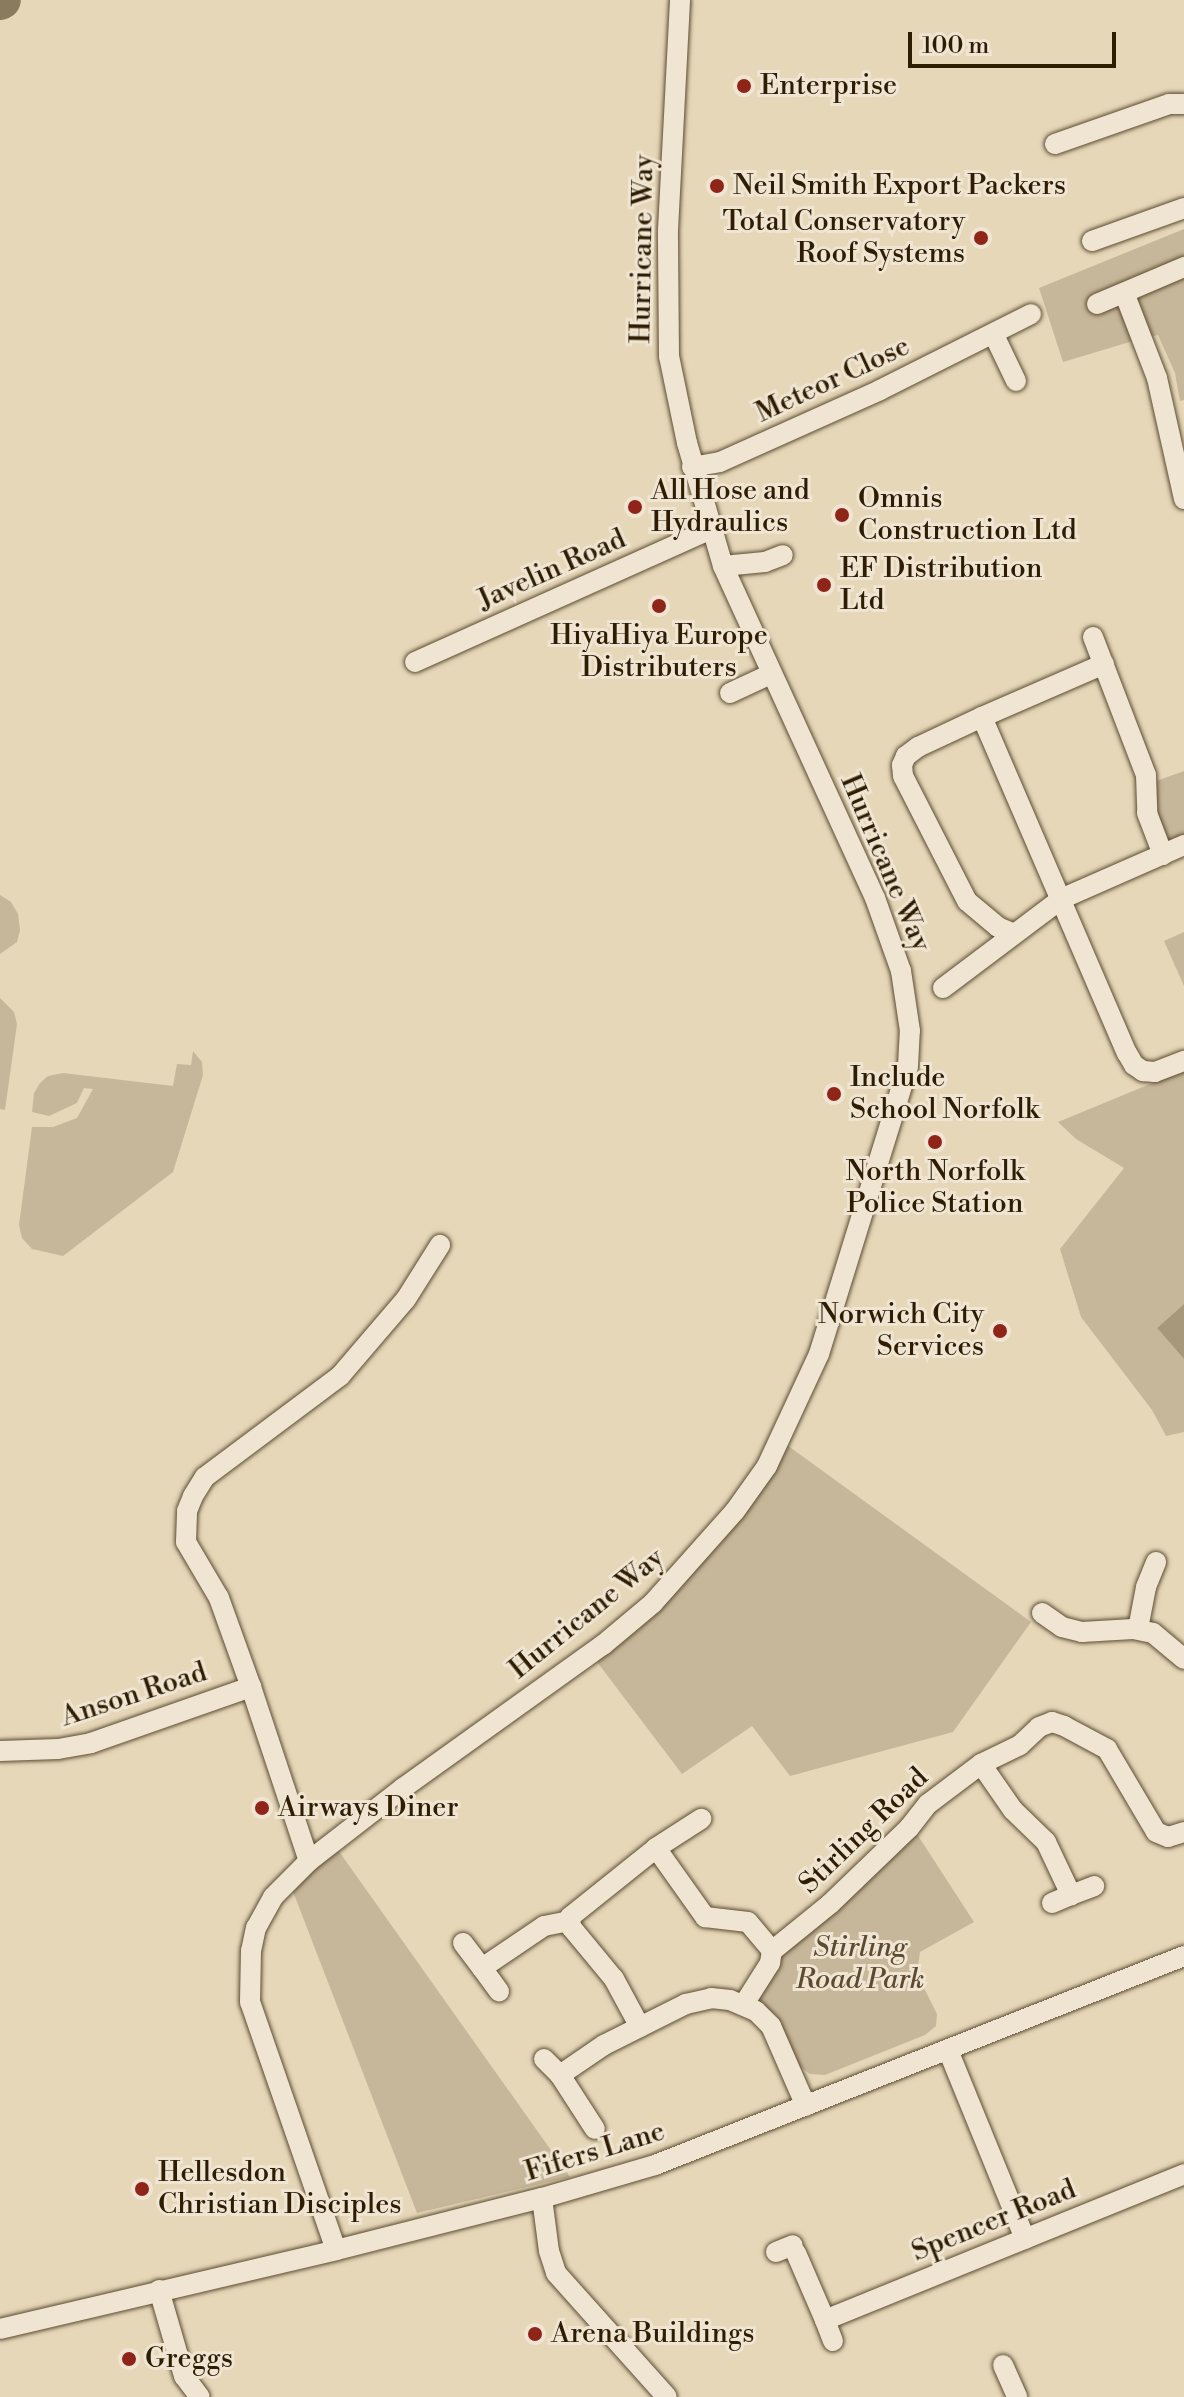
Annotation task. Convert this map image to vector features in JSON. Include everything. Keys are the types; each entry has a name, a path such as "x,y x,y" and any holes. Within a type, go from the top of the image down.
{"street":[{"name":"Hurricane Way","path":"336,2250 250,2002 251,1951 256,1928 273,1897 309,1861 403,1788 590,1654 653,1603 696,1559 767,1466 819,1354 872,1192 908,1066 910,1031 901,971 875,898 723,566 692,467 669,356 668,230 680,0"},
{"path":"1055,144 1169,104 1184,104"},
{"path":"1092,241 1184,208"},
{"path":"1097,304 1125,295 1135,287 1184,267"},
{"path":"1125,295 1157,378 1184,499"},
{"name":"Meteor Close","path":"692,467 735,456 994,335 1031,314"},
{"path":"994,335 1016,381"},
{"name":"Javelin Road","path":"415,662 711,529"},
{"path":"723,566 765,562 783,555"},
{"path":"1093,637 1146,775 1147,813 1163,855"},
{"path":"1012,933 998,927 967,901 903,776 902,765 915,740 982,717 1104,664"},
{"path":"730,693 771,674"},
{"path":"982,717 1134,1065 1139,1070 1155,1072 1184,1061"},
{"path":"943,988 995,956 1012,933 1061,899 1184,845"},
{"name":"Anson Road","path":"0,1751 58,1749 91,1743 251,1687 219,1598 186,1542 187,1511 205,1477 340,1376 406,1299 440,1245"},
{"path":"1138,1629 1140,1586 1156,1562"},
{"path":"1042,1613 1062,1627 1082,1632 1138,1629 1168,1642 1184,1659"},
{"path":"251,1687 309,1861"},
{"name":"Stirling Road","path":"744,2004 770,1963 772,1951 830,1904 909,1828 928,1804 981,1764 1020,1745 1039,1727 1052,1722 1064,1726 1112,1754 1156,1832 1168,1837 1184,1832"},
{"path":"981,1764 1013,1810 1046,1842 1061,1899 1094,1886"},
{"path":"570,1921 574,1912 656,1848 701,1819"},
{"path":"656,1848 705,1917 748,1922 772,1951"},
{"path":"482,1968 544,1926 570,1921"},
{"path":"570,1921 620,1988 640,2027"},
{"path":"463,1943 499,1991"},
{"name":"Fifers Lane","path":"0,2329 336,2250 542,2198 655,2165 1184,1956"},
{"path":"560,2075 604,2045 698,2000 711,1998 744,2004 771,2026 806,2106"},
{"path":"948,2050 1025,2239"},
{"path":"544,2059 560,2075 595,2129"},
{"name":"Spencer Road","path":"825,2320 1184,2174"},
{"path":"542,2198 549,2251 556,2273 667,2397"},
{"path":"789,2250 833,2341"},
{"path":"159,2290 184,2376 200,2397"},
{"path":"1003,2365 1017,2397"}],"green space":[{"path":"1184,229 1184,258 1092,294 1097,304 1110,302 1120,306 1133,341 1063,362 1039,288"},
{"path":"1184,278 1184,400 1180,401 1175,373 1158,335 1145,338 1133,291 1156,279"},
{"path":"1184,771 1184,845 1163,855 1148,784"},
{"path":"0,895 11,902 18,914 20,930 17,942 0,954"},
{"path":"1184,932 1184,986 1164,941"},
{"path":"0,998 14,1012 17,1024 5,1110 0,1109"},
{"path":"193,1051 202,1062 203,1075 173,1172 63,1256 32,1249 22,1238 19,1225 32,1127 53,1127 77,1118 93,1089 84,1088 77,1103 49,1116 32,1112 34,1093 40,1083 48,1076 63,1073 173,1086 177,1064 191,1065"},
{"path":"1184,1070 1184,1304 1157,1328 1184,1359 1184,1432 1166,1436 1152,1410 1081,1317 1060,1249 1124,1168 1076,1139 1058,1122"},
{"path":"780,1440 1031,1622 953,1732 790,1776 752,1726 682,1774 591,1654 653,1603"},
{"name":"Stirling Road Park","path":"915,1831 974,1922 920,1952 917,1974 937,2014 936,2026 925,2035 825,2075 810,2074 798,2065 777,2016 757,2001 779,1957"},
{"path":"338,1850 570,2177 417,2213 292,1889"}],"shaded area":[{"path":"1184,1304 1184,1359 1157,1328"}],"place":[{"name":"Enterprise","path":"744,86"},
{"name":"Neil Smith Export Packers","path":"717,186"},
{"name":"Total Conservatory Roof Systems","path":"981,238"},
{"name":"All Hose and Hydraulics","path":"635,507"},
{"name":"Omnis Construction Ltd","path":"842,515"},
{"name":"EF Distribution Ltd","path":"824,585"},
{"name":"HiyaHiya Europe Distributers","path":"659,606"},
{"name":"Include School Norfolk","path":"834,1094"},
{"name":"North Norfolk Police Station","path":"935,1142"},
{"name":"Norwich City Services","path":"1000,1331"},
{"name":"Airways Diner","path":"262,1808"},
{"name":"Hellesdon Christian Disciples","path":"142,2189"},
{"name":"Arena Buildings","path":"535,2334"},
{"name":"Greggs","path":"129,2359"}]}
